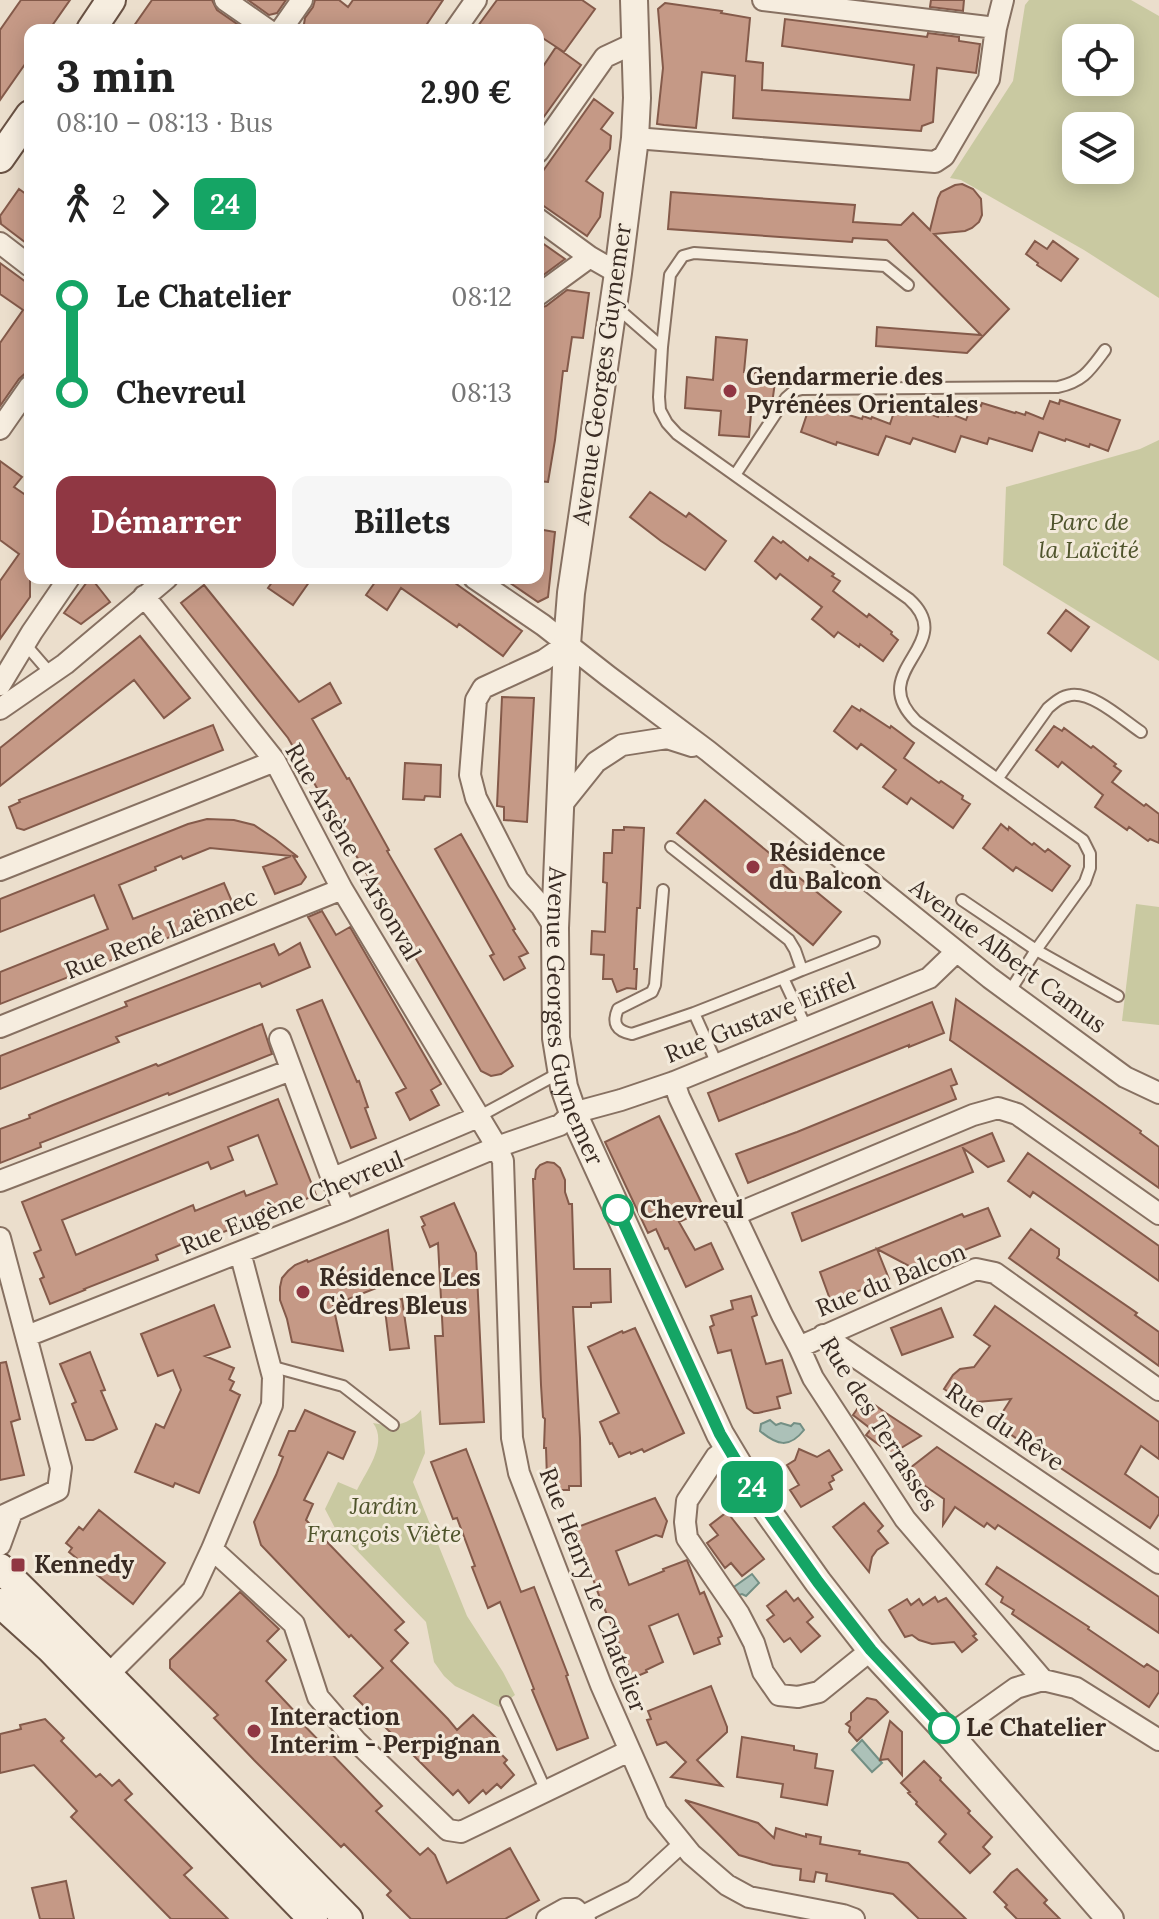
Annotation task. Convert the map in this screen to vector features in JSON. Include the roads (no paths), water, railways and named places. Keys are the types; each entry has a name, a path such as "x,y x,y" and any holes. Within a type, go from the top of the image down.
{"main road":[{"path":"95,24 111,0"},
{"path":"0,158 24,124"},
{"path":"0,1568 109,1674 348,1919"},
{"path":"0,1604 50,1648 313,1919"}],"street":[{"path":"225,0 259,24"},
{"path":"285,24 302,0"},
{"path":"459,24 476,0"},
{"name":"Avenue Georges Guynemer","path":"634,0 635,138 572,588 567,644 555,928 556,1038 564,1087 573,1113 720,1434 759,1499 871,1650 950,1735 1110,1919"},
{"path":"763,0 996,28"},
{"path":"635,138 935,162 944,156 989,79 1003,0"},
{"path":"544,143 605,57 635,43"},
{"path":"544,223 618,273"},
{"path":"0,243 24,261"},
{"path":"544,291 590,257"},
{"path":"0,429 24,395"},
{"path":"0,685 65,584"},
{"path":"0,709 51,674 159,584"},
{"name":"Avenue Albert Camus","path":"483,584 543,625 708,751 956,952 1125,1077 1159,1093"},
{"name":"Rue Arsène d'Arsonval","path":"144,596 275,761 342,889 497,1147"},
{"path":"555,928 518,880 476,798 470,775 476,700 483,688 544,660 567,644"},
{"path":"560,807 596,762 622,745 667,738 708,751"},
{"path":"0,870 275,761"},
{"name":"Rue René Laënnec","path":"0,1027 342,889"},
{"name":"Rue Gustave Eiffel","path":"573,1113 674,1082 929,978 956,952"},
{"path":"280,1039 344,1211"},
{"path":"0,1181 291,1070"},
{"name":"Rue des Terrasses","path":"674,1082 813,1378 905,1519 1043,1680"},
{"path":"734,1215 973,1115 998,1108 1017,1114 1159,1214"},
{"name":"Rue Eugène Chevreul","path":"27,1336 497,1147 560,1125 573,1113"},
{"name":"Rue Eugène Chevreul","path":"331,1179 478,1117"},
{"name":"Rue Henry Le Chatelier","path":"497,1147 503,1161 512,1438 519,1473 629,1751 657,1812 691,1854 727,1885 749,1897 854,1919"},
{"path":"0,1238 61,1468 58,1490 6,1514 0,1545"},
{"path":"109,1674 193,1590 272,1405 273,1377 240,1252"},
{"name":"Rue du Balcon","path":"799,1347 976,1269 995,1273 1159,1390"},
{"name":"Rue du Rêve","path":"823,1335 1159,1563"},
{"path":"729,1447 716,1457 687,1501 687,1538 739,1614 754,1643 763,1672 779,1695 798,1697 819,1692 871,1650"},
{"path":"212,1549 294,1624 318,1697 357,1742 448,1830 461,1832 629,1751"},
{"path":"950,1735 1016,1688 1043,1680 1076,1688 1157,1734"},
{"path":"547,1919 565,1909 575,1909 583,1917 633,1889 682,1844"}],"lane":[{"path":"908,285 885,266 694,253 683,256 670,275 662,347 660,410 677,434 919,608 924,617 924,639 900,681 899,696 905,710 1083,840 1090,854 1090,868 1085,882 1010,991"},
{"path":"613,304 662,347"},
{"path":"735,475 786,398 794,391 1058,387 1088,374 1105,350"},
{"path":"25,644 51,674"},
{"path":"998,778 1048,708 1058,700 1073,695 1093,699 1141,732"},
{"path":"671,847 789,940 802,970"},
{"path":"663,890 655,985 652,992 618,1009 614,1017 617,1027 624,1033 632,1034 694,1013 874,942"},
{"path":"962,900 1036,950 1118,996"},
{"path":"783,978 806,1027"},
{"path":"694,1013 717,1064"},
{"path":"478,1117 562,1071"},
{"path":"269,1365 343,1386 393,1425"},
{"path":"506,1702 546,1791"}],"place":[{"name":"Gendarmerie des Pyrénées Orientales","path":"730,391"},
{"name":"Résidence du Balcon","path":"753,867"},
{"name":"Chevreul","path":"618,1210"},
{"name":"Résidence Les Cèdres Bleus","path":"303,1292"},
{"name":"Kennedy","path":"18,1565"},
{"name":"Le Chatelier","path":"944,1728"},
{"name":"Interaction Interim - Perpignan","path":"254,1731"}],"park label":[{"name":"Parc de la Laïcité","path":"1089,536"},
{"name":"Jardin François Viète","path":"384,1520"}]}
